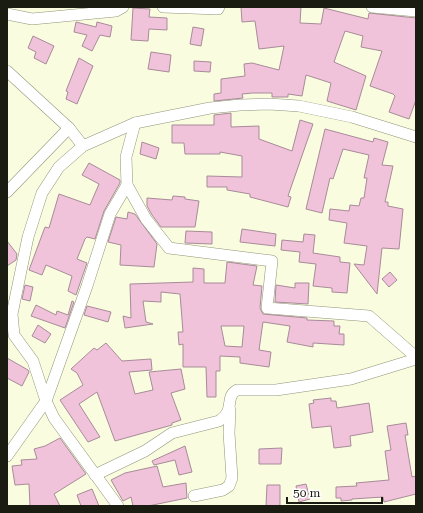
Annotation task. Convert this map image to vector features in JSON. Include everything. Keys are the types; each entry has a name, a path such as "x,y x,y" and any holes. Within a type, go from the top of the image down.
{"street":[{"path":"7,14 32,19 116,12 123,7"},
{"path":"163,7 218,9 219,7"},
{"path":"372,7 416,11"},
{"path":"7,71 69,128 83,146"},
{"path":"118,506 54,418 46,401 34,361 14,335 12,314 28,237 42,193 59,167 83,146 135,123 210,108 270,104 299,106 352,117 416,137"},
{"path":"7,456 46,401 87,286 110,214 126,185 126,157 135,123"},
{"path":"7,192 69,128"},
{"path":"126,185 146,219 169,248 272,261 267,308 369,316 416,358"},
{"path":"194,496 223,490 229,486 232,478 229,433 230,398 232,393 237,390 276,390 352,379 416,358"},
{"path":"95,475 145,451 172,433 220,421 226,417 230,410"}],"building":[{"path":"241,7 301,7 300,23 321,24 324,8 368,19 369,13 416,18 416,100 409,119 389,112 395,96 393,94 370,86 382,51 361,47 363,36 345,31 334,62 366,76 356,110 327,101 331,83 306,75 302,96 288,94 288,97 272,97 272,93 253,93 242,94 243,98 214,101 214,94 221,93 221,79 245,76 244,64 252,63 279,70 284,46 259,49 255,21 242,22"},
{"path":"133,8 150,9 149,17 167,18 167,30 149,29 148,41 131,40"},
{"path":"76,22 96,27 97,22 112,26 110,37 100,35 92,51 82,46 87,35 74,32"},
{"path":"193,27 204,29 201,46 190,44"},
{"path":"33,36 54,46 46,64 34,58 36,52 28,48"},
{"path":"151,52 171,55 169,72 148,69"},
{"path":"79,58 93,66 77,104 66,99 68,92 66,91"},
{"path":"194,61 211,62 210,72 194,71"},
{"path":"231,113 231,127 259,126 259,139 292,151 300,120 313,124 288,196 291,197 288,207 250,197 250,194 227,190 227,187 207,187 207,176 242,177 242,156 220,152 220,154 185,154 184,143 172,143 172,125 214,125 214,115"},
{"path":"325,129 373,142 374,138 388,142 382,165 393,166 385,202 388,202 388,206 403,209 399,249 382,248 377,294 354,264 364,265 367,246 344,243 347,223 329,220 330,209 349,211 350,205 359,206 361,198 364,198 367,178 364,178 369,155 343,149 333,179 330,178 322,213 306,209"},
{"path":"142,142 159,148 156,159 140,154"},
{"path":"89,163 120,180 120,183 104,211 95,239 87,237 85,239 77,259 87,263 76,295 68,291 72,276 46,265 42,275 29,270 45,227 49,228 59,194 90,205 99,184 82,175"},
{"path":"173,196 185,197 185,199 199,201 195,227 161,227 152,215 147,206 147,198 172,200"},
{"path":"128,212 135,214 157,244 154,267 120,265 121,245 108,242 116,217 127,219"},
{"path":"242,229 276,234 275,246 240,242"},
{"path":"186,231 212,232 212,244 185,243"},
{"path":"304,234 315,235 313,253 340,257 340,262 350,263 347,293 332,292 332,288 313,286 316,264 299,262 300,252 281,250 282,240 303,242"},
{"path":"7,241 17,254 16,260 7,266"},
{"path":"227,262 257,266 253,285 262,286 260,308 263,314 307,318 307,320 334,321 334,326 340,326 339,334 344,334 344,345 313,343 313,347 287,342 290,326 263,322 259,350 271,352 269,367 240,363 240,357 220,356 220,371 216,371 216,397 207,397 206,367 183,367 183,344 179,345 178,332 183,332 180,294 161,292 161,302 143,301 146,322 153,324 125,328 123,316 131,318 130,284 193,282 193,268 204,269 204,283 225,283","holes":["221,326 244,326 242,347 225,346"]},
{"path":"390,272 397,280 389,287 382,279"},
{"path":"295,283 309,283 308,304 275,302 276,285 295,288"},
{"path":"25,285 33,287 30,301 22,299"},
{"path":"72,301 74,302 65,328 31,316 36,305 56,315 57,311 68,315"},
{"path":"87,306 111,312 108,322 84,315"},
{"path":"38,325 51,334 45,343 32,336"},
{"path":"106,343 122,361 151,359 152,370 129,372 135,394 153,390 149,372 181,369 185,389 171,393 181,420 172,423 172,425 115,441 97,392 79,404 100,437 88,442 60,400 83,385 77,373 71,369 94,348 97,350"},
{"path":"7,358 28,370 29,372 22,386 7,378"},
{"path":"331,398 331,401 336,401 337,408 369,403 373,432 350,436 351,446 334,448 331,426 312,428 309,404 314,403 313,400"},
{"path":"406,423 408,435 405,435 412,477 416,476 416,494 384,502 383,497 341,501 341,498 336,498 336,487 357,486 356,483 389,480 385,451 391,450 387,426"},
{"path":"60,438 86,474 54,494 60,506 30,506 29,484 15,485 12,466 22,465 21,460 37,459 34,449 45,446"},
{"path":"185,446 192,472 179,475 175,460 154,465 152,461"},
{"path":"282,448 281,464 259,464 259,449"},
{"path":"157,466 163,487 186,483 187,498 148,506 133,506 131,497 123,501 111,480 125,473"},
{"path":"306,484 310,499 299,502 296,486"},
{"path":"267,485 280,485 280,506 266,506"},
{"path":"92,489 99,506 81,506 77,495"}]}
